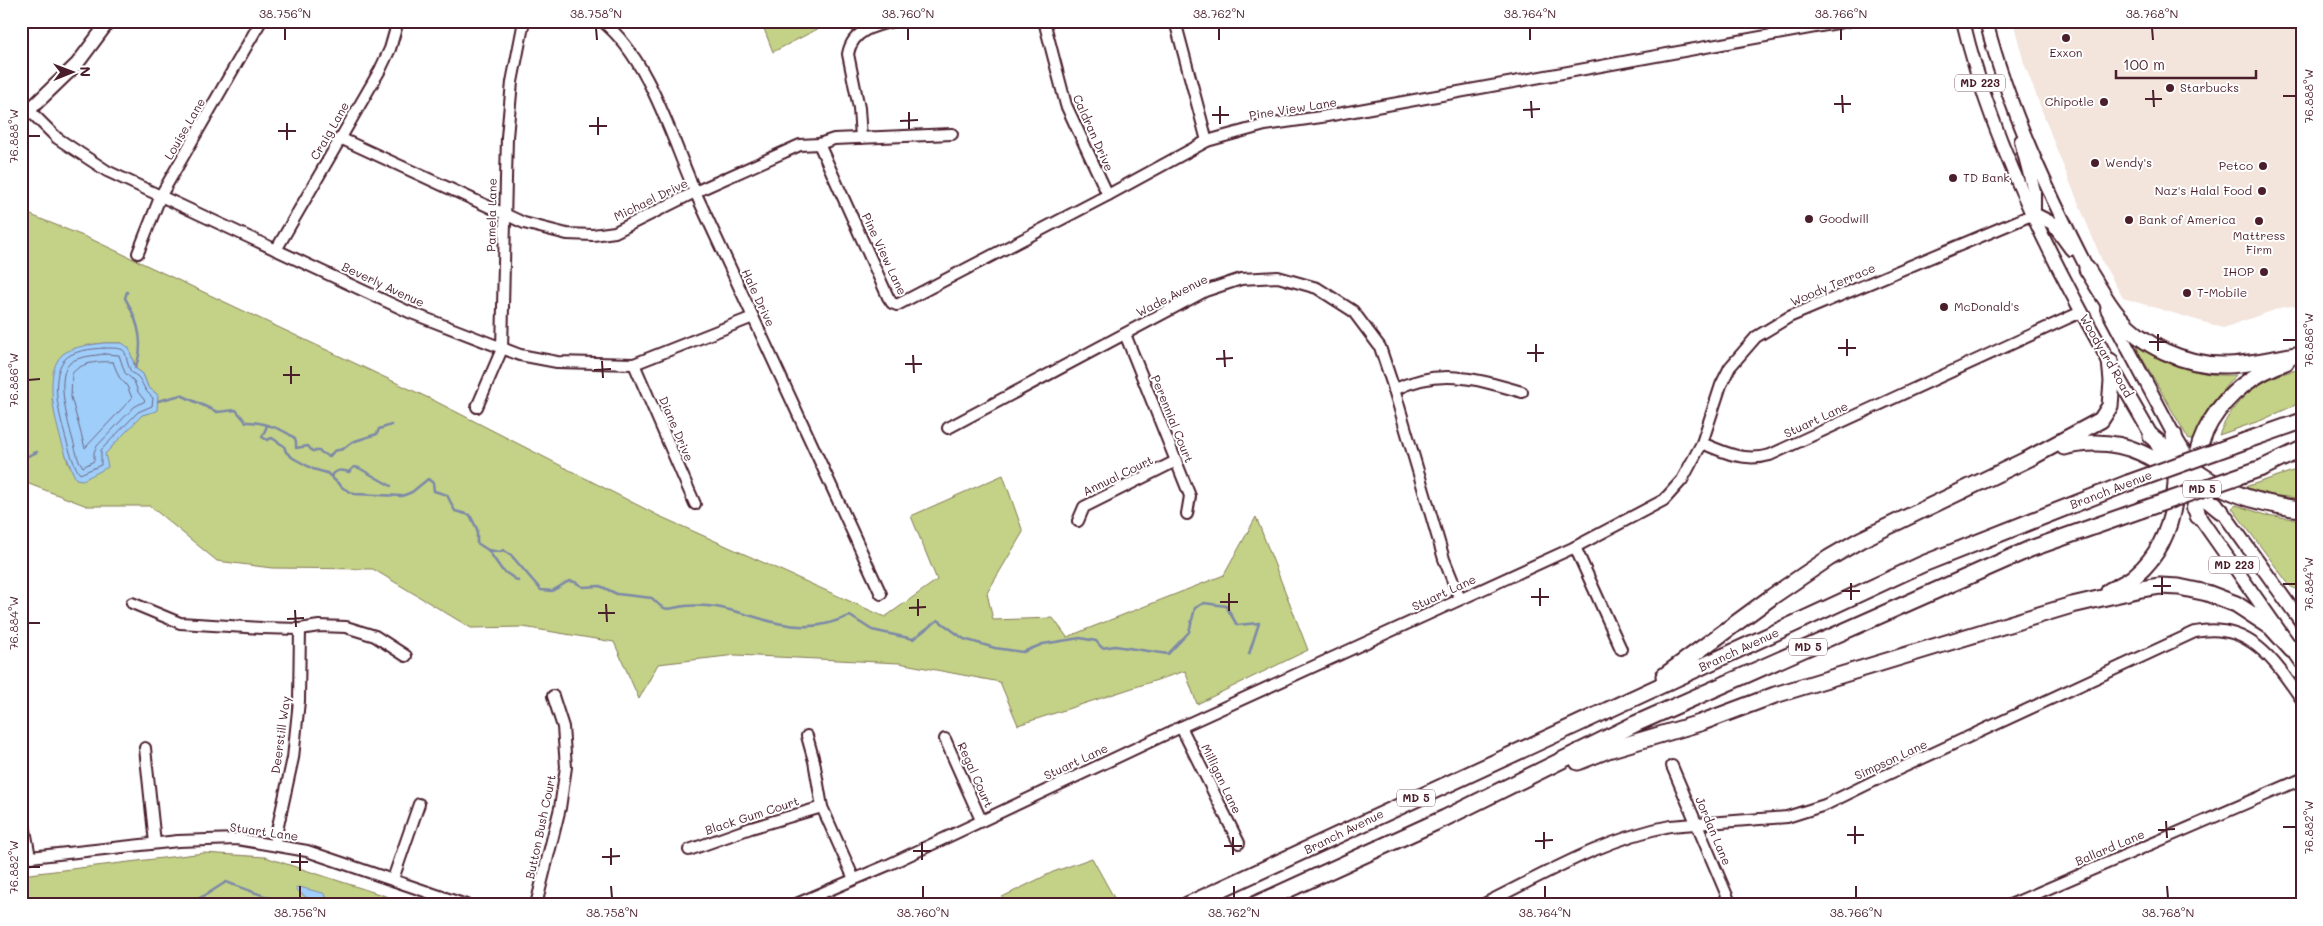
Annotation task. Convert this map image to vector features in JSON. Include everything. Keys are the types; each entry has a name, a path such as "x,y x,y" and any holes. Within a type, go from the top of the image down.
{"highway":[{"path":"2087,269 2119,317 2154,346 2173,355 2196,362 2222,365 2302,356"},
{"path":"2198,516 2192,488 2197,448 2203,436 2228,398 2254,377 2302,356"},
{"path":"1591,717 1671,672 1773,596 1829,558 1860,540 2086,430 2101,420 2107,414 2111,398 2110,362"},
{"name":"Branch Avenue","path":"1187,905 1923,564 2128,483 2302,421"},
{"path":"2091,601 2136,576 2152,558 2165,534 2175,506 2176,457 2174,435"},
{"path":"2152,436 2194,470 2234,494 2273,506 2302,509"},
{"path":"2030,458 2077,444 2116,444 2127,446 2149,457 2176,475 2221,511"},
{"name":"Branch Avenue","path":"1254,905 1481,800 1635,724 2030,549 2262,468 2302,449"},
{"path":"1481,800 1608,750 1700,723 1775,696 2072,605 2160,586 2207,592 2236,604 2271,627 2292,650"}],"main road":[{"path":"26,114 77,64 108,21"},
{"name":"Woodyard Road","path":"1963,21 1973,64 1999,135 2081,312 2198,516 2302,663"},
{"name":"Woodyard Road","path":"1986,21 2011,98 2036,160 2087,269 2174,435 2221,511 2302,623"},
{"path":"2011,98 2034,191 2034,214 2052,224 2087,269"}],"street":[{"name":"Louise Lane","path":"138,253 161,195 260,21"},
{"name":"Craig Lane","path":"276,250 390,50 398,21"},
{"name":"Pamela Lane","path":"477,406 502,349 504,212 510,99 524,21"},
{"name":"Hale Drive","path":"602,21 625,44 650,88 695,192 881,594"},
{"path":"860,138 859,108 848,49 851,42 862,32 894,21"},
{"name":"Caldran Drive","path":"1044,21 1066,105 1108,195"},
{"path":"1175,21 1207,141"},
{"name":"Pine View Lane","path":"819,144 888,297 894,305 912,299 1207,141 1264,125 1321,117 1848,21"},
{"name":"Beverly Avenue","path":"26,114 93,163 129,182 161,195 409,312 520,355 557,362 634,364 754,317"},
{"name":"Michael Drive","path":"340,138 504,212 524,223 552,232 593,235 615,232 695,192 800,145 819,144 834,139 952,134"},
{"name":"Woody Terrace","path":"1702,443 1721,385 1730,367 1756,337 1776,323 2034,214"},
{"name":"Wade Avenue","path":"948,428 1205,291 1241,279 1278,277 1317,288 1353,311 1380,347 1444,559 1460,599"},
{"name":"Stuart Lane","path":"794,905 854,880 1181,727 1575,547 1664,500 1682,480 1702,443 1739,457 1760,458 1770,455 2081,312"},
{"name":"Perennial Court","path":"1125,334 1190,496 1187,514"},
{"name":"Diane Drive","path":"634,364 695,504"},
{"path":"1394,390 1409,382 1442,376 1472,377 1522,392"},
{"name":"Annual Court","path":"1078,520 1084,507 1176,461"},
{"path":"1575,547 1622,649"},
{"path":"132,603 180,623 300,628 332,626 362,631 387,642 406,656"},
{"name":"Deerstill Way","path":"274,844 294,748 299,701 300,628"},
{"name":"Simpson Lane","path":"1482,905 1582,855 1624,838 1661,828 1787,818 1825,806 1884,776 2196,632 2215,630 2240,635 2256,644 2288,679 2302,700"},
{"name":"Button Bush Court","path":"536,905 560,808 566,767 563,727 553,696"},
{"name":"Milligan Lane","path":"1181,727 1239,843"},
{"path":"807,736 814,761 822,807 854,880"},
{"name":"Regal Court","path":"945,739 981,820"},
{"path":"145,748 155,843"},
{"name":"Jordan Lane","path":"1672,766 1731,905"},
{"name":"Ballard Lane","path":"2010,905 2302,779"},
{"path":"393,880 420,804"},
{"name":"Black Gum Court","path":"689,850 750,828 822,807"},
{"path":"21,808 26,857"},
{"name":"Stuart Lane","path":"26,857 212,838 237,839 274,844 307,852 466,905"}],"shaded area":[{"path":"2013,21 2302,21 2302,305 2283,307 2223,328 2123,298 2103,263 2058,153 2024,63"}],"green space":[{"path":"761,21 833,21 773,52"},
{"path":"21,211 93,240 435,401 657,515 885,617 937,580 911,516 1003,475 1023,532 987,593 993,620 1053,618 1067,637 1224,575 1256,517 1308,650 1197,704 1185,671 1018,725 1000,682 899,663 736,655 658,664 639,699 614,642 523,627 471,628 373,569 272,568 217,561 150,506 87,506 21,481","holes":["122,343 134,360 135,368 143,374 148,387 158,395 105,454 76,478 68,463 52,399 87,345"]},
{"path":"2137,345 2160,358 2184,368 2209,374 2236,375 2206,413 2195,439 2189,440 2138,351"},
{"path":"2302,369 2302,402 2262,420 2219,435 2233,410 2251,390 2274,377"},
{"path":"2302,468 2302,498 2273,495 2245,487"},
{"path":"2236,505 2266,515 2302,520 2302,561 2297,590 2290,586 2232,508"},
{"path":"204,853 265,857 413,905 21,905 21,875"},
{"path":"1092,858 1118,905 986,905 1053,872"}],"water":[{"path":"104,343 122,343 129,348 135,368 143,374 148,387 158,395 157,411 142,415 105,454 108,467 83,480 76,479 59,434 52,396 52,379 56,364 67,351"},
{"path":"299,887 323,893 327,897 318,900 310,899 295,888"}],"waterway":[{"path":"127,292 125,298 137,323 140,341 140,350 135,368"},
{"path":"158,401 181,395 217,412 236,410 246,422 264,424 289,434 295,439 296,448 308,446 312,451 319,451 329,457 334,451 343,449 352,442 377,434 379,429 391,425"},
{"path":"267,426 262,437 267,440 272,438 284,446 286,452 293,458 313,469 327,473 343,488 354,494 402,496 412,492 428,479 433,483 434,491 447,495 455,511 470,515 477,529 477,543 488,550 500,552 503,550 511,555 541,590 552,591 569,581 583,587 600,586 617,594 652,598 667,609 689,606 716,607 785,625 819,625 850,616 872,630 913,639 938,620 964,639 995,648 1023,652 1043,644 1080,638 1096,641 1102,648 1115,646 1168,654 1189,632 1195,608 1204,603 1226,606 1237,625 1259,623 1249,654"},
{"path":"21,459 37,452"},
{"path":"331,476 339,471 349,472 354,467 391,486"},
{"path":"488,550 502,570 518,581"},
{"path":"184,905 204,896 226,882 289,905"}],"place":[{"name":"Exxon","path":"2066,38"},
{"name":"Starbucks","path":"2170,88"},
{"name":"Chipotle","path":"2104,102"},
{"name":"Wendy's","path":"2095,163"},
{"name":"Petco","path":"2263,166"},
{"name":"TD Bank","path":"1953,178"},
{"name":"Naz's Halal Food","path":"2262,191"},
{"name":"Goodwill","path":"1809,219"},
{"name":"Bank of America","path":"2129,220"},
{"name":"Mattress Firm","path":"2259,221"},
{"name":"IHOP","path":"2264,272"},
{"name":"T-Mobile","path":"2187,293"},
{"name":"McDonald's","path":"1944,307"}]}
